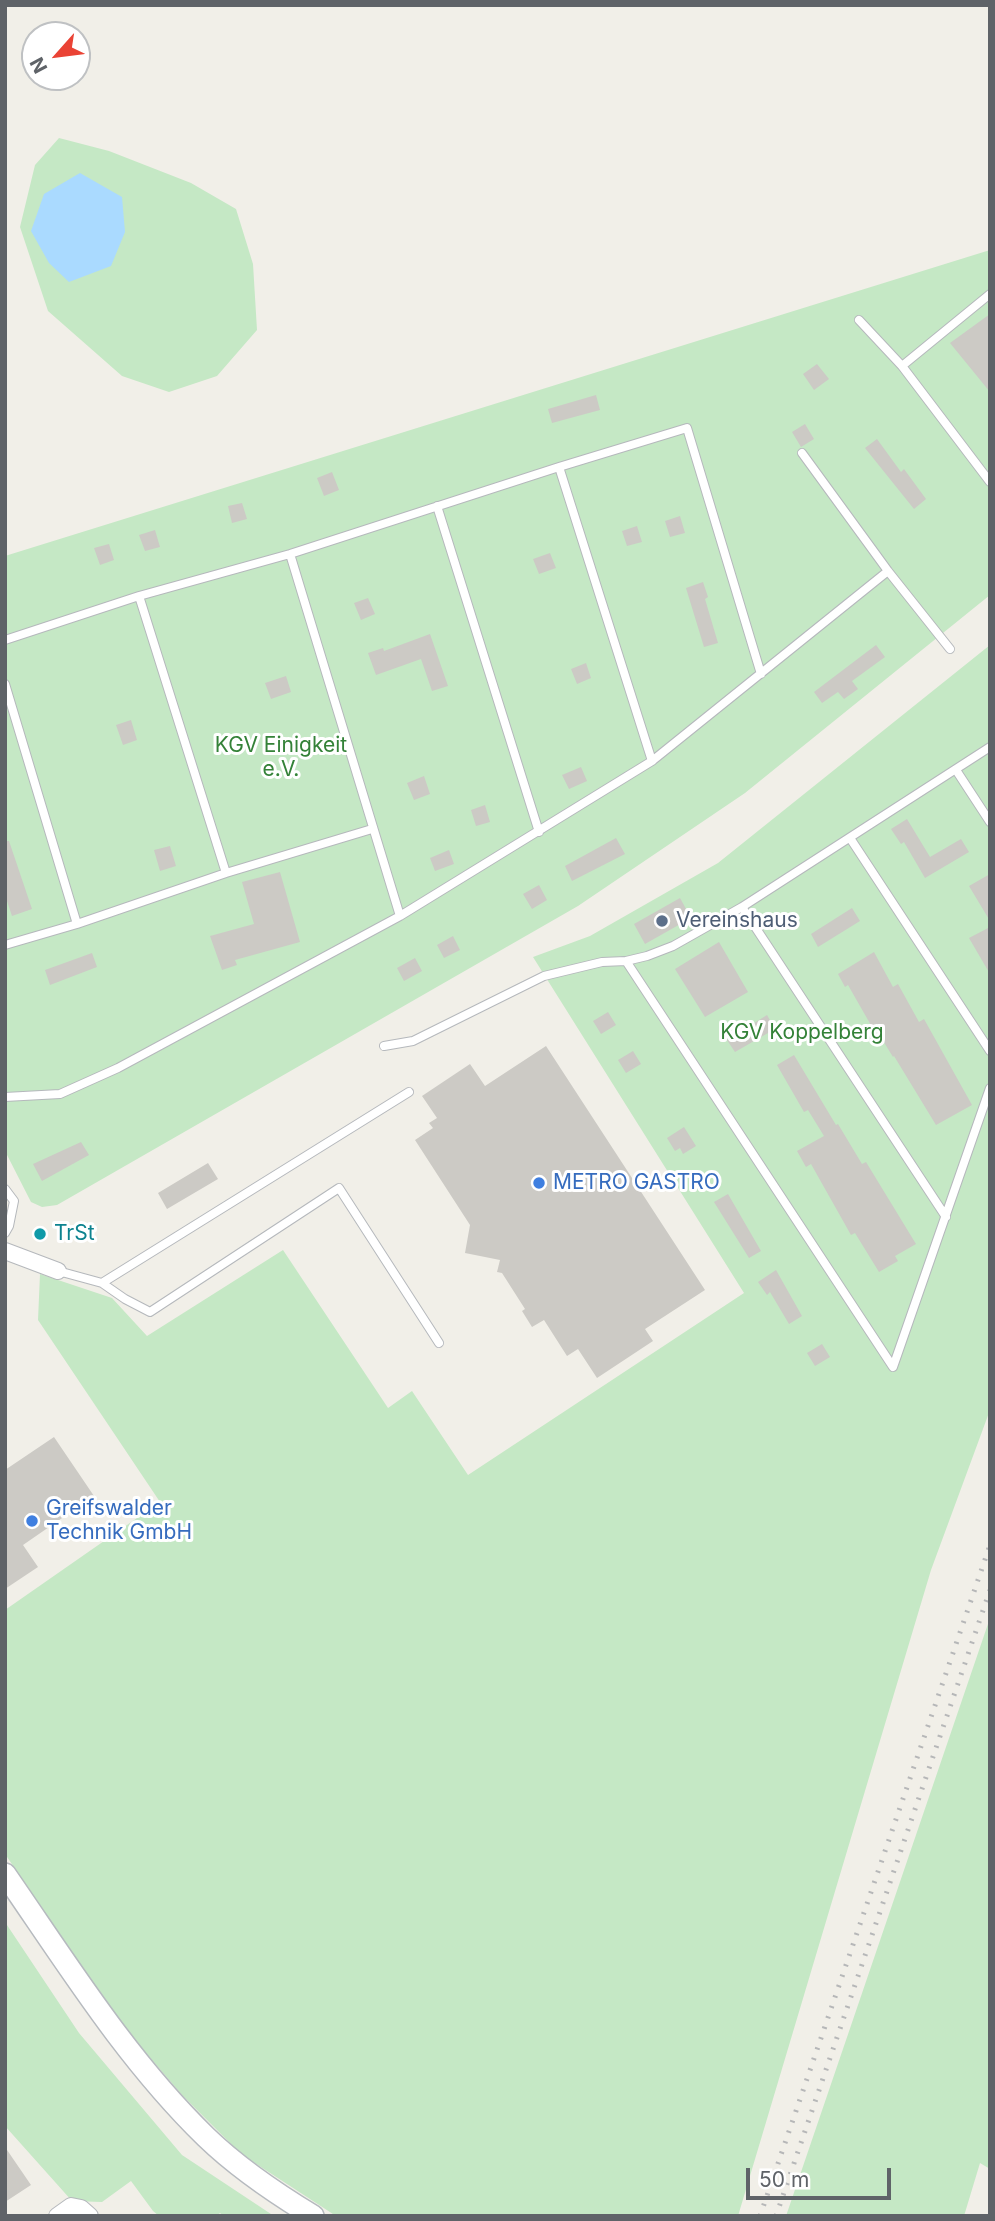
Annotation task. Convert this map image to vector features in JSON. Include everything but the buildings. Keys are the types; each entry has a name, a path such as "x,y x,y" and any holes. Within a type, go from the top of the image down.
{"main road":[{"path":"5,1874 109,2025 171,2101 240,2166 280,2196 313,2216"}],"street":[{"path":"5,1251 58,1271"},
{"path":"57,2216 71,2206 81,2208 90,2216"}],"lane":[{"path":"902,366 990,294"},
{"path":"859,320 902,366 990,482"},
{"path":"5,640 139,596 290,554 687,428 761,674"},
{"path":"802,453 888,571 950,649"},
{"path":"559,467 652,761"},
{"path":"437,506 539,832"},
{"path":"290,554 400,916"},
{"path":"5,1097 60,1094 118,1068 400,916 652,761 888,571"},
{"path":"139,596 226,873"},
{"path":"5,684 77,924"},
{"path":"384,1046 413,1041 544,976 602,962 626,961 673,946 742,907 990,747"},
{"path":"956,769 990,822"},
{"path":"5,945 372,829"},
{"path":"850,838 990,1051"},
{"path":"742,907 946,1217"},
{"path":"626,961 893,1367 990,1088"},
{"path":"102,1283 409,1092"},
{"path":"58,1271 102,1283 150,1312 340,1188 439,1343"},
{"path":"5,1189 13,1201 9,1226 5,1233"}],"green space":[{"path":"59,138 109,151 191,183 236,209 253,264 257,330 217,376 169,392 122,376 48,311 20,227 35,165"},
{"name":"KGV Einigkeit e.V.","path":"990,250 990,595 745,793 578,906 57,1205 42,1207 31,1202 5,1151 5,556"},
{"name":"KGV Koppelberg","path":"990,645 990,1410 931,1570 738,2216 336,2216 241,2154 182,2095 122,2025 5,1854 5,1610 160,1502 38,1320 40,1274 112,1298 147,1336 283,1250 388,1408 412,1391 468,1475 744,1293 533,957 590,936 718,863"},
{"path":"990,1618 990,2169 980,2163 964,2216 786,2216"},
{"path":"5,1922 79,2033 182,2155 274,2216 224,2216 220,2213 216,2216 159,2216 131,2181 102,2202 72,2201 5,2126"}],"water":[{"path":"80,173 122,197 125,232 111,266 69,282 49,263 31,231 44,194"}],"railway":[{"path":"760,2216 990,1545"},
{"path":"776,2216 990,1590"}],"place":[{"name":"Vereinshaus","path":"662,921"},
{"name":"METRO GASTRO","path":"539,1183"},
{"name":"TrSt","path":"40,1234"},
{"name":"Greifswalder Technik GmbH","path":"32,1521"}]}
